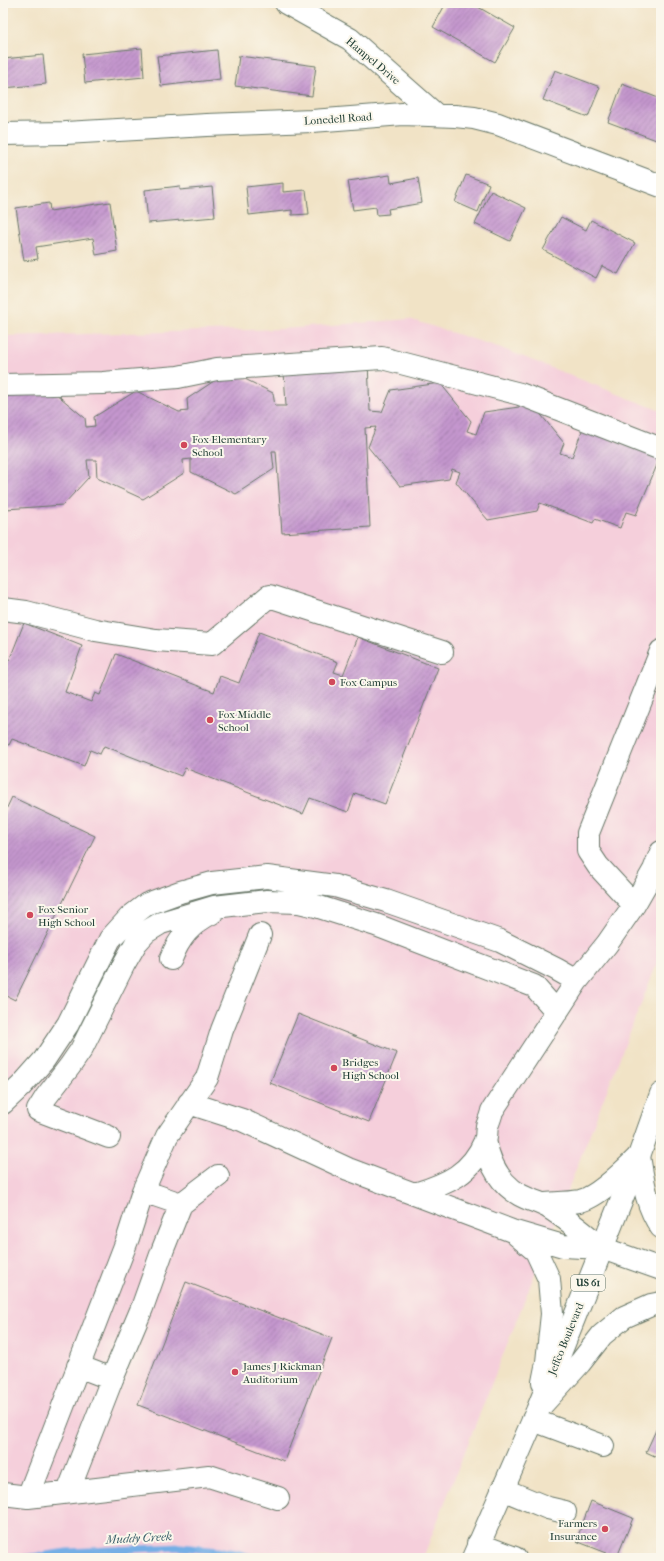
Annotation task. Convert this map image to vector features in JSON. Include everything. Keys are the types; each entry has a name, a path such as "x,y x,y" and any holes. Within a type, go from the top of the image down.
{"street":[{"name":"Hampel Drive","path":"286,3 350,39 435,114"},
{"name":"Lonedell Road","path":"3,134 65,133 312,121 403,114 435,114 474,118 498,124 661,186"},
{"path":"3,385 103,383 178,377 217,369 382,358 520,394 661,449"},
{"path":"3,609 26,612 95,630 156,640 212,644 269,596 442,652"},
{"path":"634,905 598,866 588,851 588,833 659,663"},
{"path":"415,1194 442,1185 462,1173 472,1162 485,1140 487,1126 492,1111 577,981 607,944 634,905 654,870 661,852"},
{"path":"3,1103 21,1086 44,1060 68,1024 110,939 130,917 147,904 180,892 212,883 267,877 335,886 386,901 500,941 577,981"},
{"path":"109,1137 38,1110 81,1050 136,942 146,932 161,923 198,911 230,905 267,901 299,902 316,906 376,925 534,986 557,1012"},
{"path":"171,959 183,934 194,923 230,905"},
{"path":"28,1497 128,1238 143,1190 167,1136 206,1078 222,1030 260,935"},
{"name":"Jeffco Boulevard","path":"475,1551 535,1415 639,1156 661,1094"},
{"path":"189,1104 242,1120 348,1170 512,1231 563,1246 602,1248 661,1269"},
{"path":"485,1140 492,1164 499,1176 509,1187 519,1195 543,1204 572,1223 602,1248"},
{"path":"543,1204 582,1200 608,1184 639,1156"},
{"path":"639,1156 647,1197 655,1219 661,1227"},
{"path":"68,1492 112,1379 142,1308 181,1204 218,1176"},
{"path":"143,1190 181,1204"},
{"path":"512,1231 536,1251 549,1279 552,1314 547,1362 535,1415"},
{"path":"535,1415 580,1364 602,1335 624,1317 651,1305 661,1303"},
{"path":"78,1366 112,1379"},
{"path":"535,1415 603,1446"},
{"path":"3,1494 28,1497 209,1476 278,1498"},
{"path":"502,1490 548,1508 565,1512"},
{"path":"475,1551 515,1558"}],"shaded area":[{"name":"Fox Campus","path":"409,319 501,348 661,411 661,953 423,1558 3,1558 3,336 283,329"}],"building":[{"path":"446,3 471,3 515,28 495,62 433,27"},
{"path":"142,48 144,77 85,83 82,54"},
{"path":"217,50 220,79 161,86 157,56"},
{"path":"43,55 46,84 4,88 3,59"},
{"path":"239,56 316,66 312,96 235,86"},
{"path":"555,70 600,87 588,117 543,100"},
{"path":"622,84 661,99 661,137 659,141 608,122"},
{"path":"390,175 391,183 418,178 422,203 388,209 389,214 377,215 376,207 353,210 348,181"},
{"path":"466,175 489,184 478,212 455,202"},
{"path":"283,183 283,192 306,190 309,214 292,215 292,210 249,215 246,187"},
{"path":"180,186 180,190 212,187 215,217 148,223 145,190"},
{"path":"491,191 526,208 510,241 475,224"},
{"path":"110,202 117,251 96,255 93,238 36,247 38,259 24,261 16,208 49,203 50,211"},
{"path":"561,217 586,230 591,220 635,243 618,274 602,266 596,278 543,250"},
{"name":"Fox Elementary School","path":"368,362 370,411 382,412 391,390 440,383 471,421 467,431 476,434 484,412 533,405 564,443 560,453 572,457 583,428 660,458 636,515 626,512 620,528 595,519 593,523 540,503 537,511 488,520 456,482 460,472 452,469 449,479 400,486 368,447 376,427 365,428 370,527 282,533 276,451 272,451 274,469 236,494 191,472 191,459 183,460 184,473 143,499 97,478 96,460 87,460 89,477 63,505 6,509 3,506 3,396 55,393 85,418 86,427 95,426 94,417 136,391 179,412 188,411 187,399 229,371 273,393 275,406 286,406 284,372"},
{"name":"Fox Middle School","path":"24,623 82,646 65,692 91,702 95,693 100,695 116,654 214,692 220,676 239,683 259,632 338,662 334,672 343,675 358,637 438,668 385,804 355,793 348,812 310,798 303,814 185,768 181,776 104,746 100,754 90,750 84,766 12,739 9,745 3,743 3,658 9,661"},
{"name":"Fox Senior High School","path":"12,797 95,836 15,1000 3,994 3,816"},
{"name":"Bridges High School","path":"298,1014 397,1053 369,1122 270,1083"},
{"name":"James J Rickman Auditorium","path":"186,1282 332,1338 284,1461 138,1405"},
{"path":"661,1419 661,1459 646,1452"},
{"name":"Farmers Insurance","path":"591,1501 633,1518 617,1557 576,1541"}],"waterway":[{"name":"Muddy Creek","path":"25,1558 67,1552 181,1547 237,1553 254,1558"}],"place":[{"name":"Fox Elementary School","path":"184,445"},
{"name":"Fox Campus","path":"332,682"},
{"name":"Fox Middle School","path":"210,720"},
{"name":"Fox Senior High School","path":"30,915"},
{"name":"Bridges High School","path":"334,1068"},
{"name":"James J Rickman Auditorium","path":"235,1372"},
{"name":"Farmers Insurance","path":"605,1529"}]}
